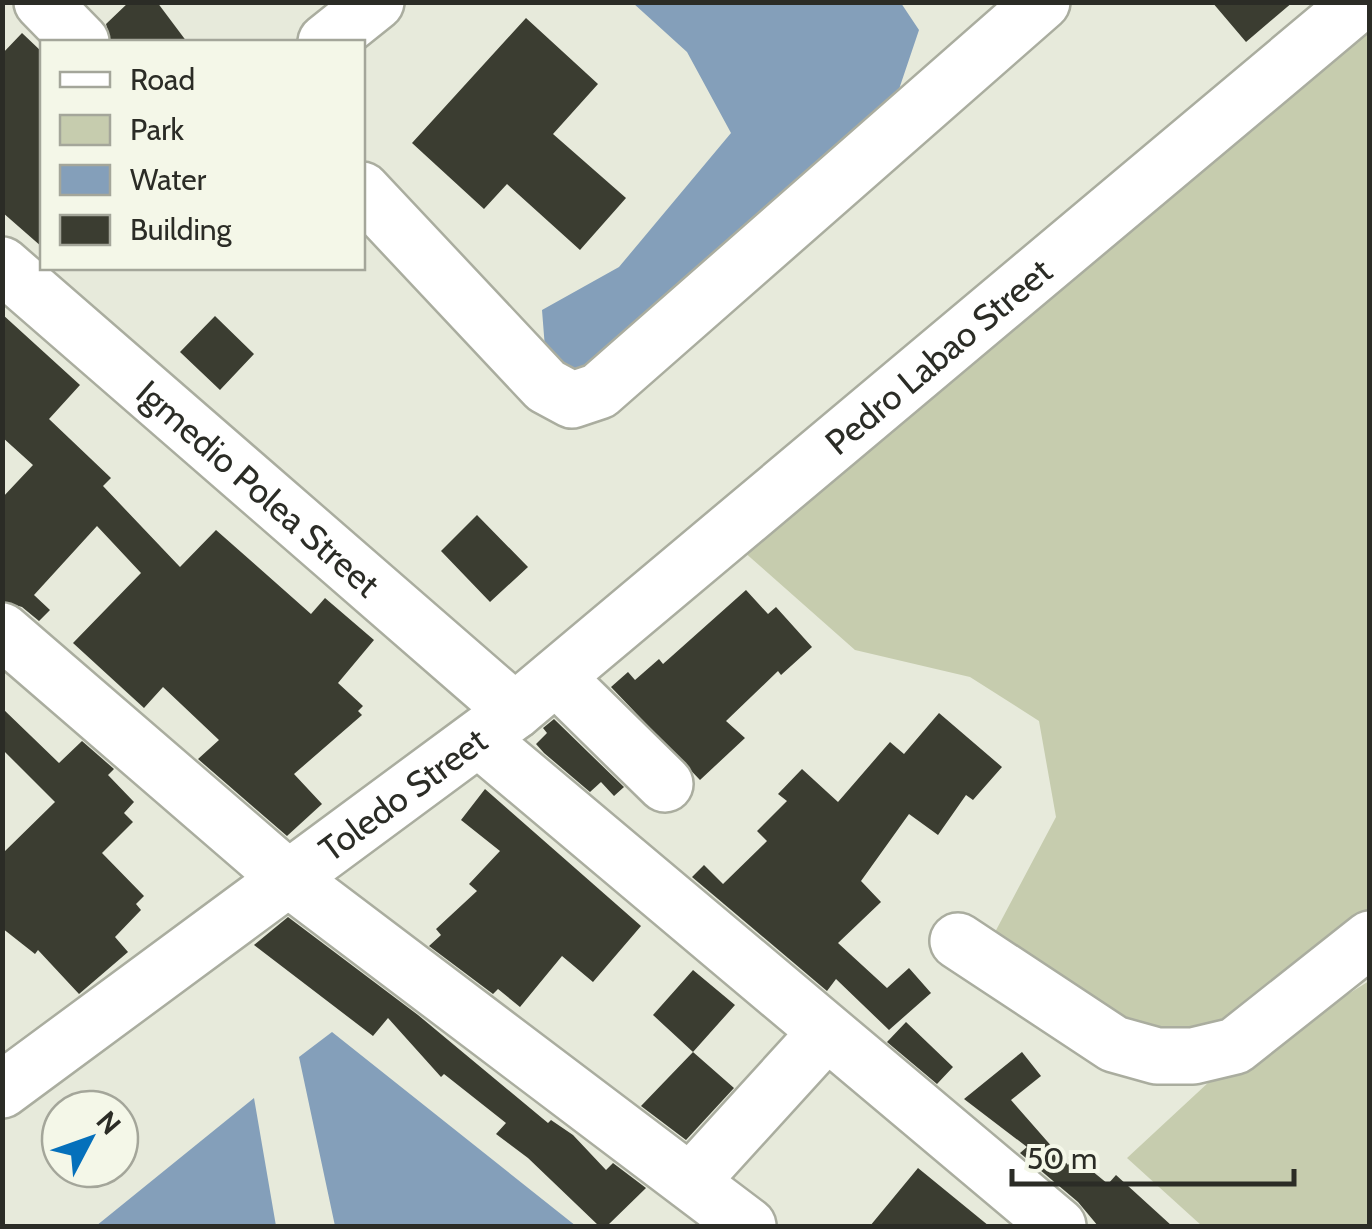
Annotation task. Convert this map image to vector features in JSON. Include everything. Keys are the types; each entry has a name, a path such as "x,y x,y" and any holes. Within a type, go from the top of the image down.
{"street":[{"path":"42,2 80,40"},
{"path":"328,40 376,2"},
{"path":"365,193 546,386 572,400 599,392 1042,2"},
{"name":"Pedro Labao Street","path":"497,725 1360,2"},
{"name":"Igmedio Polea Street","path":"25,273 825,1034 1058,1226"},
{"path":"2,631 288,878 748,1226"},
{"path":"556,677 665,784"},
{"name":"Toledo Street","path":"13,1063 288,878 497,725"},
{"path":"958,941 1114,1044 1157,1056 1193,1056 1236,1046 1370,939"},
{"path":"692,1180 825,1034"}],"green space":[{"path":"1369,3 1369,964 1202,1072 976,968 1056,817 1039,721 970,677 855,650 743,551"},
{"path":"1369,981 1369,1226 1202,1226 1127,1158 1210,1081"}],"water":[{"path":"633,3 901,3 919,30 893,107 588,382 546,361 542,310 619,267 731,133 687,52"},
{"path":"332,1032 576,1226 335,1226 299,1057"},
{"path":"254,1098 276,1226 96,1226"}],"building":[{"path":"129,2 157,2 186,40 110,40 106,24"},
{"path":"1212,2 1293,2 1246,42"},
{"path":"526,18 598,84 553,134 626,198 580,250 507,184 484,209 412,143"},
{"path":"22,33 40,50 40,245 2,212 2,54"},
{"path":"2,314 80,385 49,419 111,478 103,486 180,567 216,530 311,614 325,598 374,640 338,683 363,706 358,711 362,715 294,774 322,804 287,836 198,759 219,740 163,687 144,708 73,643 141,573 97,526 34,595 50,610 39,621 22,607 2,601 2,498 33,465 2,437"},
{"path":"215,316 254,354 220,390 180,352"},
{"path":"477,515 528,567 490,602 441,551"},
{"path":"746,590 768,614 776,607 812,647 781,675 778,671 726,721 745,738 700,780 611,687 628,672 635,680 659,659 663,664"},
{"path":"2,708 59,763 82,741 114,769 108,775 134,802 124,813 133,822 102,853 144,896 136,904 141,910 115,937 128,952 79,994 38,950 35,954 2,928 2,854 55,802 2,749"},
{"path":"939,713 1002,767 973,800 966,795 938,835 909,814 861,881 881,902 838,943 887,988 909,968 931,993 889,1030 836,979 827,991 692,877 704,865 723,884 767,841 757,831 787,801 778,794 802,769 838,802 890,742 904,754"},
{"path":"554,719 624,787 614,796 601,782 590,792 536,744 547,733 543,728"},
{"path":"485,789 641,926 593,982 562,956 520,1007 498,989 493,994 429,946 441,935 436,929 477,891 469,884 500,851 461,820"},
{"path":"288,917 418,1015 548,1123 551,1120 573,1135 606,1170 613,1163 646,1188 607,1226 599,1226 528,1158 496,1134 506,1123 444,1074 441,1077 388,1018 373,1036 254,945"},
{"path":"693,970 735,1005 693,1052 653,1015"},
{"path":"906,1022 953,1067 937,1084 887,1042"},
{"path":"693,1052 734,1088 686,1140 641,1106"},
{"path":"1022,1052 1041,1076 1011,1100 1068,1165 1075,1157 1108,1184 1116,1175 1172,1226 1098,1226 1078,1202 1020,1153 1027,1147 964,1099"},
{"path":"918,1168 989,1226 870,1226"}]}
